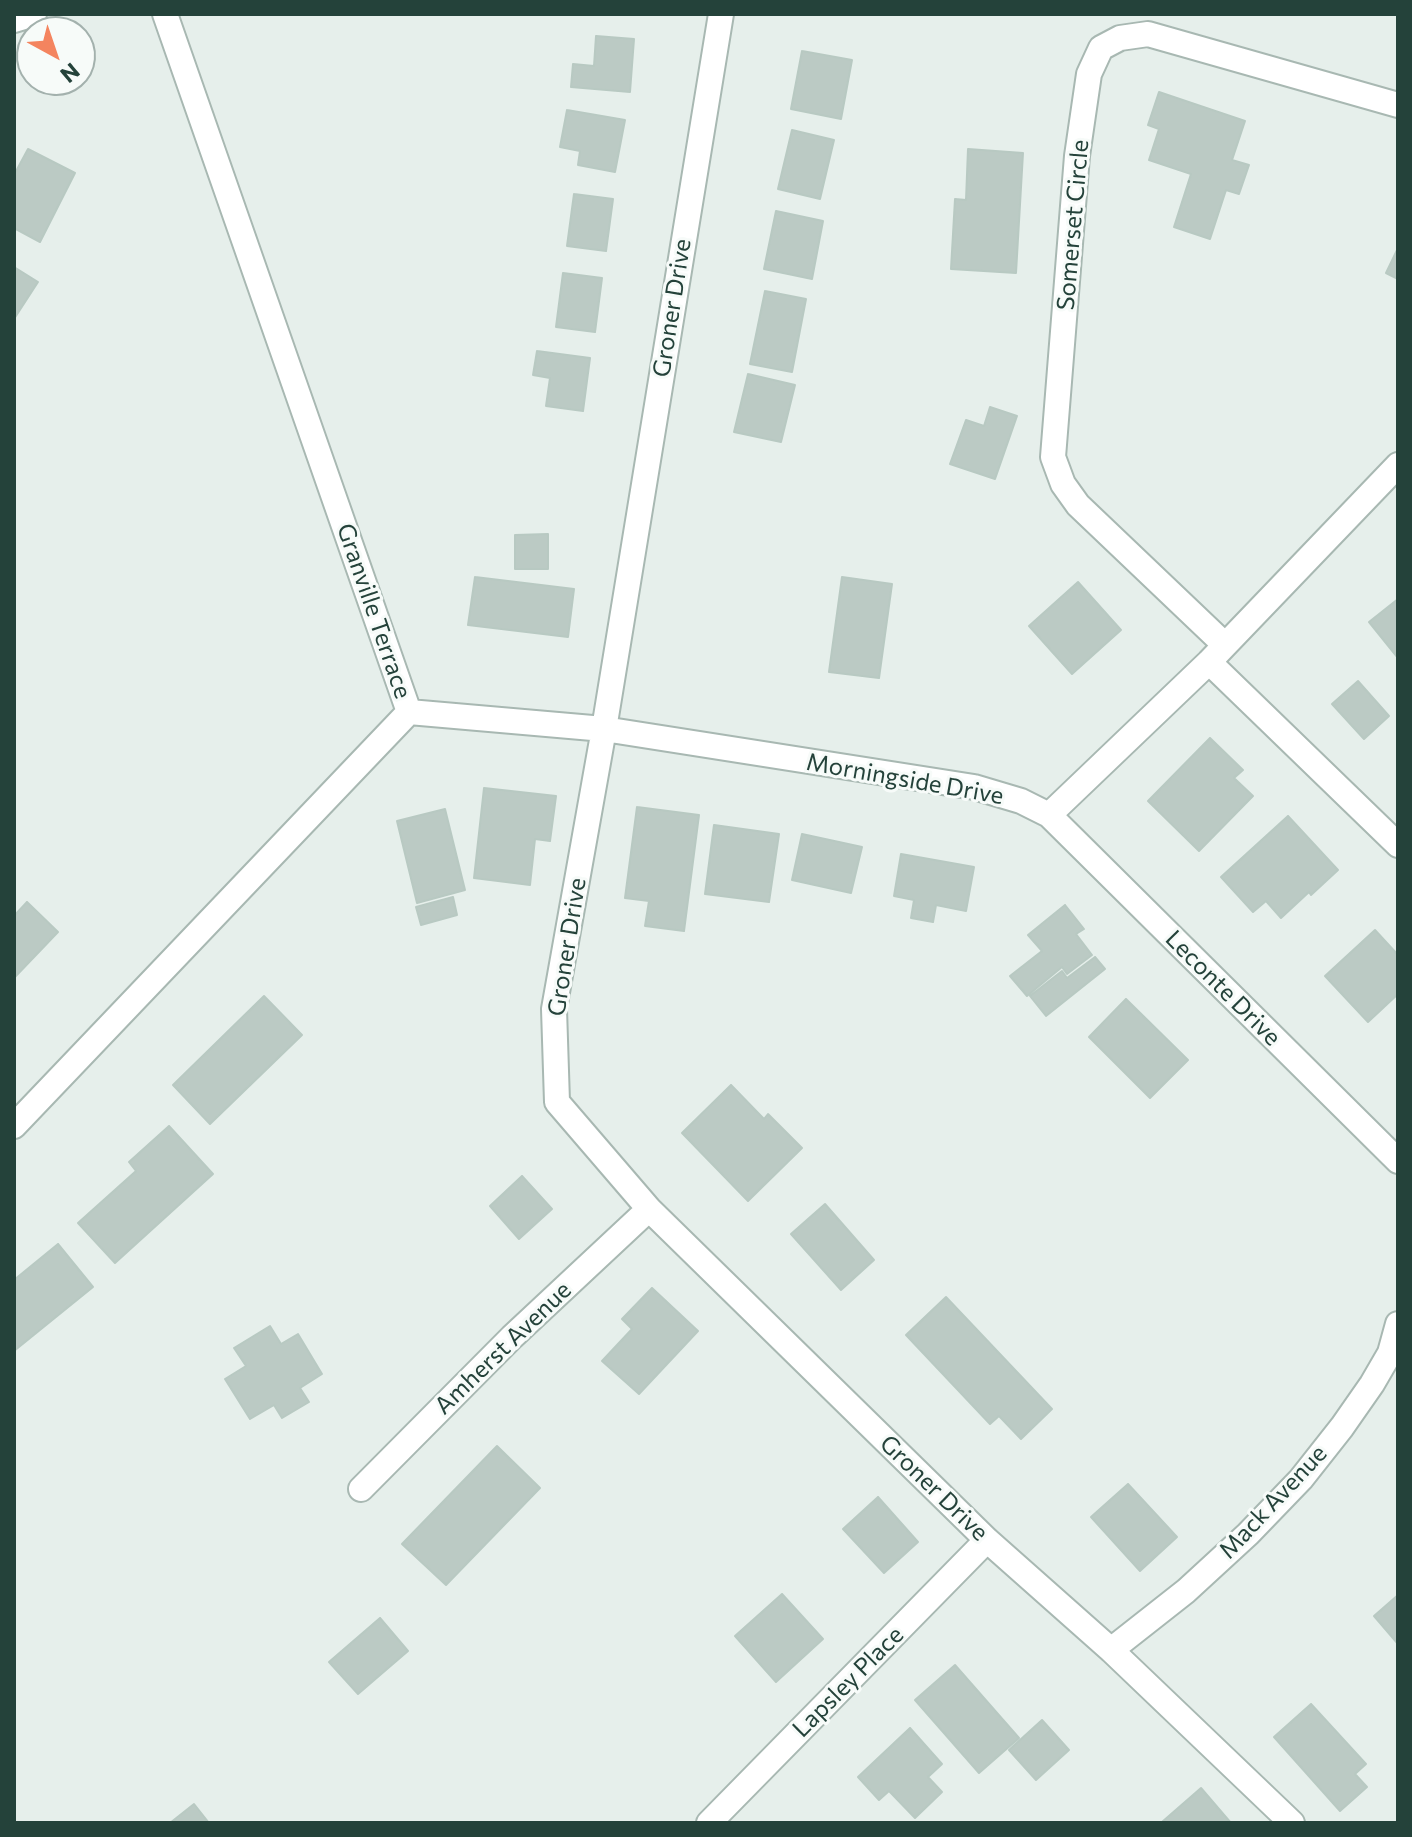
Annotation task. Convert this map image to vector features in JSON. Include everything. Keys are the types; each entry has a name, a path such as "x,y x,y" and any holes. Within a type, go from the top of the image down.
{"street":[{"path":"14,20 34,14"},
{"name":"Granville Terrace","path":"14,1126 409,712 165,14"},
{"name":"Groner Drive","path":"721,14 604,729 554,1009 557,1102 649,1209 987,1540 1111,1650 1292,1823"},
{"name":"Somerset Circle","path":"1398,105 1148,34 1120,38 1101,48 1089,74 1077,156 1053,457 1063,484 1078,505 1398,845"},
{"path":"1049,815 1217,654 1398,465"},
{"name":"Morningside Drive","path":"409,712 604,729 974,787 1021,801 1049,815"},
{"name":"Leconte Drive","path":"1049,815 1398,1161"},
{"name":"Amherst Avenue","path":"361,1489 512,1337 649,1209"},
{"name":"Mack Avenue","path":"1111,1650 1186,1591 1248,1534 1301,1479 1372,1384 1390,1353 1398,1324"},
{"name":"Lapsley Place","path":"709,1823 987,1540"}],"building":[{"path":"596,36 634,39 630,92 571,87 573,64 594,66"},
{"path":"802,51 852,60 841,119 791,109"},
{"path":"1159,92 1245,121 1232,160 1249,165 1239,194 1226,190 1210,239 1174,227 1191,174 1149,160 1159,129 1148,125"},
{"path":"567,110 625,120 615,172 578,165 580,151 560,147"},
{"path":"792,130 834,140 820,199 778,189"},
{"path":"28,149 75,173 40,242 14,228 14,175"},
{"path":"968,149 1023,153 1016,273 951,269 955,199 966,200"},
{"path":"574,194 613,199 606,251 567,246"},
{"path":"776,211 823,221 812,279 764,269"},
{"path":"1398,248 1398,279 1386,273"},
{"path":"14,267 38,282 14,319"},
{"path":"563,273 602,278 595,332 556,327"},
{"path":"765,291 806,299 792,372 750,364"},
{"path":"537,351 590,358 583,411 546,406 550,378 533,375"},
{"path":"748,374 795,385 781,442 734,432"},
{"path":"990,407 1017,416 995,479 950,464 966,420 984,426"},
{"path":"548,534 548,569 515,569 515,535"},
{"path":"475,577 574,589 568,637 468,625"},
{"path":"842,577 892,584 879,678 829,672"},
{"path":"1078,582 1121,630 1072,674 1029,626"},
{"path":"1398,599 1398,658 1369,622"},
{"path":"1358,681 1389,716 1364,739 1332,704"},
{"path":"1210,738 1243,770 1234,778 1253,796 1199,851 1148,801"},
{"path":"484,788 556,796 550,841 535,839 530,885 474,878"},
{"path":"637,807 699,815 684,931 645,926 649,901 625,898"},
{"path":"445,809 465,890 417,903 397,821"},
{"path":"1288,816 1338,870 1281,918 1266,901 1253,912 1221,877"},
{"path":"714,825 779,834 769,902 705,894"},
{"path":"802,834 862,847 851,893 792,880"},
{"path":"901,854 974,867 966,911 936,905 933,922 911,918 914,900 894,896"},
{"path":"453,897 457,915 421,925 416,907"},
{"path":"27,902 58,932 14,978 14,916"},
{"path":"1065,905 1084,929 1076,934 1092,955 1067,974 1062,967 1027,996 1010,976 1042,951 1028,935"},
{"path":"1375,930 1398,955 1398,994 1368,1022 1325,976"},
{"path":"1095,957 1105,969 1046,1016 1030,996 1062,971 1067,978"},
{"path":"264,996 302,1035 210,1124 173,1085"},
{"path":"1126,999 1188,1060 1150,1098 1089,1037"},
{"path":"731,1085 764,1119 768,1114 802,1148 748,1201 682,1133"},
{"path":"169,1126 213,1174 115,1263 78,1223 136,1171 129,1162"},
{"path":"522,1176 552,1209 519,1239 490,1206"},
{"path":"825,1204 874,1260 841,1290 791,1234"},
{"path":"58,1244 93,1287 14,1351 14,1280"},
{"path":"652,1288 698,1331 639,1394 602,1361 632,1329 622,1319"},
{"path":"946,1297 1052,1409 1021,1439 999,1416 990,1424 906,1335"},
{"path":"270,1326 281,1344 298,1334 322,1374 300,1388 309,1402 282,1418 274,1405 250,1419 225,1379 246,1366 234,1348"},
{"path":"497,1446 540,1488 446,1585 402,1544"},
{"path":"1128,1484 1177,1537 1140,1571 1091,1517"},
{"path":"878,1497 918,1542 884,1573 843,1529"},
{"path":"782,1594 823,1639 776,1682 735,1636"},
{"path":"1398,1595 1398,1644 1374,1616"},
{"path":"380,1618 408,1651 358,1694 329,1662"},
{"path":"955,1665 1019,1738 979,1773 915,1700"},
{"path":"1311,1704 1366,1764 1355,1774 1367,1787 1340,1811 1274,1737"},
{"path":"1042,1720 1069,1750 1036,1780 1009,1750"},
{"path":"910,1728 942,1764 928,1777 942,1792 915,1818 889,1791 879,1800 858,1777"},
{"path":"1201,1788 1231,1823 1162,1822"},
{"path":"194,1804 209,1823 170,1823"}]}
